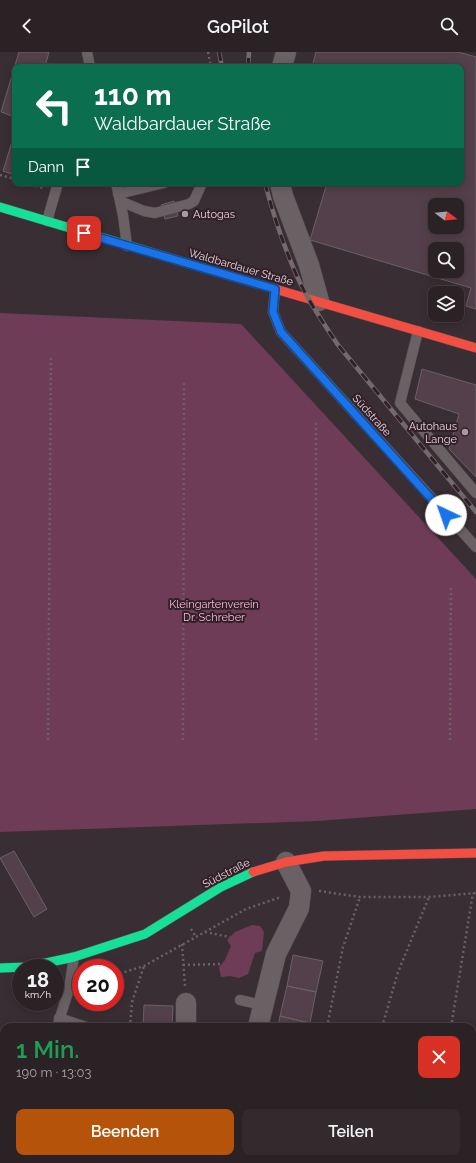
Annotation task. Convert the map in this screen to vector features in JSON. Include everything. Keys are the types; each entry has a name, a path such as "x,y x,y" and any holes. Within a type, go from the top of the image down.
{"street":[{"path":"283,64 286,52"},
{"path":"281,186 283,196 309,265 319,301"},
{"name":"Waldbardauer Straße","path":"0,207 127,246 476,348"},
{"name":"Südstraße","path":"0,968 27,967 74,957 145,934 221,887 251,873 286,862 324,856 476,854"},
{"path":"259,1023 276,954 299,908 301,891 286,862"},
{"path":"186,1003 186,1023"}],"lane":[{"path":"87,52 89,64"},
{"path":"47,221 57,186"},
{"path":"117,186 123,215 127,246"},
{"path":"119,197 154,186"},
{"path":"119,197 144,211 155,212 189,204 194,201 201,186"},
{"name":"Südstraße","path":"275,289 273,312 281,332 476,547"},
{"path":"418,331 400,403 476,493"},
{"path":"58,1022 69,989 74,957"},
{"path":"240,1000 262,1005"}],"path":[{"path":"208,52 210,64"},
{"path":"0,175 12,179"},
{"path":"48,740 51,355"},
{"path":"183,740 184,382"},
{"path":"316,423 316,740"},
{"path":"450,740 451,585"},
{"path":"124,972 144,966 246,909 301,891 310,890 360,897 430,897 475,893 452,1023"},
{"path":"328,1023 343,947 360,897"},
{"path":"383,1023 398,972 430,897"},
{"path":"204,932 230,937"},
{"path":"182,944 186,1003"},
{"path":"183,965 222,964"},
{"path":"130,1023 132,1002 144,966"}],"green space":[{"name":"Kleingartenverein Dr. Schreber","path":"0,313 241,324 476,579 476,809 317,821 0,832"},
{"path":"252,925 260,926 264,932 262,951 255,953 248,974 239,978 230,976 221,977 219,967 225,960 231,946 227,940 235,932"}],"building":[{"path":"19,52 49,52 46,64 15,64"},
{"path":"316,52 458,52 476,57 476,309 466,306 471,288 437,278 464,278 464,242 428,242 428,275 310,240 326,186 464,186 464,64 313,64"},
{"path":"12,75 12,116 1,112"},
{"path":"12,142 12,174 3,171"},
{"path":"174,201 178,216 165,219 161,205"},
{"name":"Autohaus Lange","path":"422,369 476,385 476,477 449,449 459,414 415,399"},
{"path":"14,851 47,909 34,917 0,858"},
{"path":"293,955 323,961 316,992 287,986"},
{"path":"287,986 316,992 310,1023 280,1016"},
{"path":"144,1005 173,1006 172,1023 143,1023"},
{"path":"280,1016 310,1023 279,1023"}],"railway":[{"path":"219,52 221,64"},
{"path":"248,64 249,52"},
{"path":"266,186 271,206 291,263 305,293 321,319 338,345 476,512"}],"traffic: fast":[{"path":"0,207 210,270"},
{"path":"0,968 27,967 74,957 145,934 221,887 253,872"}],"traffic: jam":[{"path":"210,270 476,348"},
{"path":"253,872 286,862 324,856 476,853"}],"place":[{"name":"Autogas","path":"185,214"},
{"name":"Autohaus Lange","path":"465,432"}],"route":[{"path":"84,233 275,289 273,312 281,332 446,515"}]}
